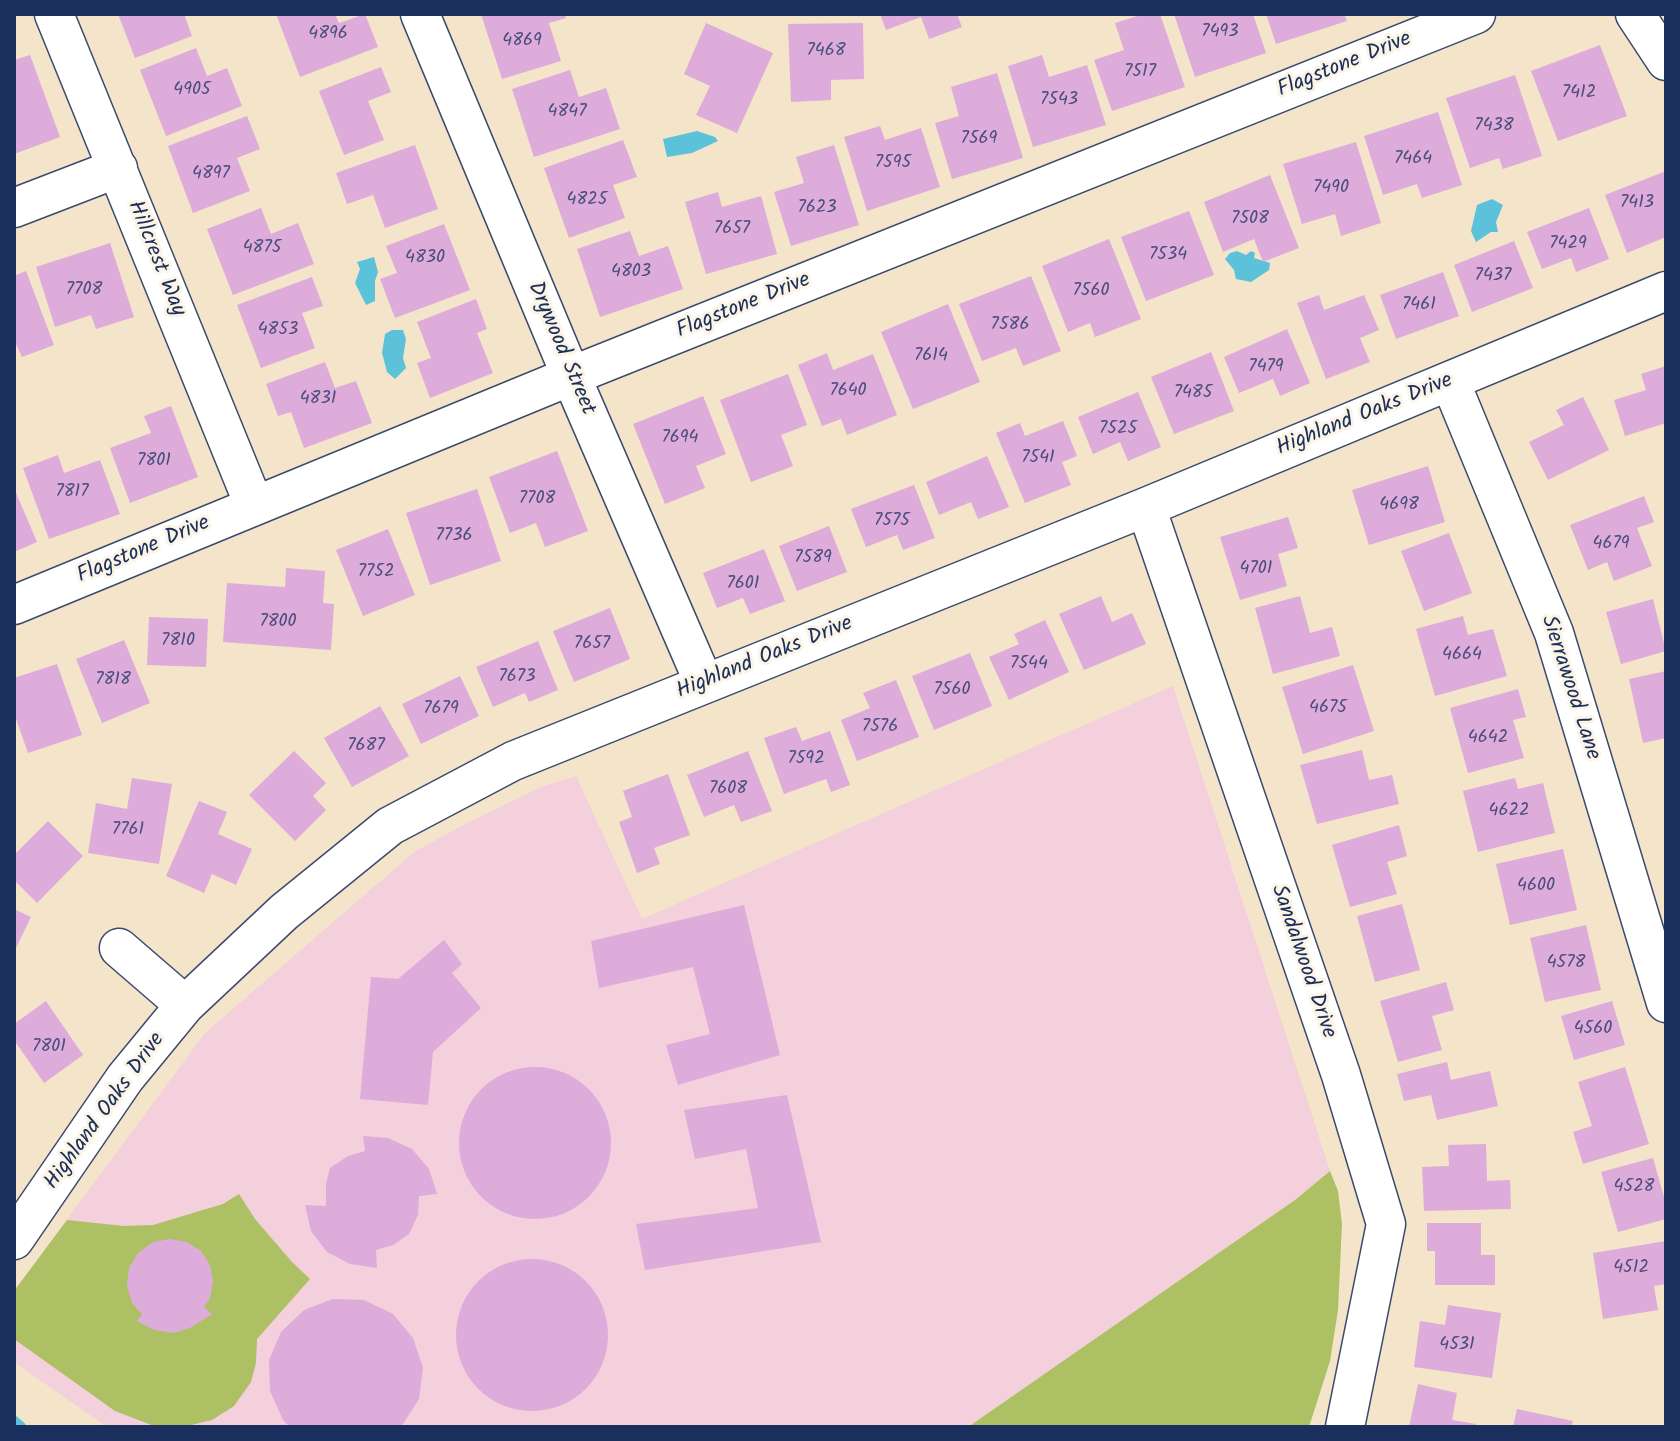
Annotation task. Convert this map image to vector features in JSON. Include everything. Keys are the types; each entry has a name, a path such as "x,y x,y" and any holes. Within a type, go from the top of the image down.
{"street":[{"name":"Hillcrest Way","path":"54,14 254,505"},
{"name":"Drywood Street","path":"420,14 571,376 704,683"},
{"name":"Flagstone Drive","path":"14,605 571,376 1476,14"},
{"path":"1635,14 1666,61"},
{"path":"14,208 118,168"},
{"name":"Highland Oaks Drive","path":"14,1240 125,1078 185,1005 284,912 390,826 513,761 1146,507 1666,291"},
{"name":"Sierrawood Lane","path":"1450,381 1554,633 1666,1003"},
{"name":"Sandalwood Drive","path":"1146,507 1341,1075 1386,1224 1345,1427"},
{"path":"119,948 185,1005"}],"shaded area":[{"path":"1173,686 1330,1171 1295,1200 968,1427 107,1427 14,1362 14,1291 205,1033 413,853 541,787 576,776 642,919"}],"green space":[{"path":"1330,1171 1338,1191 1342,1224 1338,1310 1330,1361 1309,1427 968,1427 1295,1200"},
{"path":"239,1194 255,1219 310,1279 257,1339 251,1382 234,1406 212,1420 183,1427 154,1426 115,1411 14,1339 14,1291 67,1220 124,1226 153,1225 223,1204"}],"water":[{"path":"697,131 718,141 692,153 667,157 663,139"},
{"path":"1492,199 1503,205 1496,222 1498,232 1491,232 1476,242 1471,231 1477,205"},
{"path":"1237,251 1246,255 1251,251 1255,253 1254,258 1270,263 1269,270 1251,282 1236,279 1234,270 1225,259"},
{"path":"374,257 378,272 375,301 366,305 355,283 360,269 357,262"},
{"path":"403,330 406,339 403,358 406,368 395,379 387,372 382,353 385,334"}],"building":[{"path":"118,14 184,14 192,36 135,58"},
{"path":"276,14 335,14 339,23 365,14 378,47 300,77"},
{"path":"481,14 565,14 566,18 549,23 561,61 502,79"},
{"path":"880,14 957,14 962,27 929,39 921,17 886,30"},
{"path":"1144,14 1160,14 1185,87 1112,111 1094,60 1124,50 1115,23"},
{"path":"1174,14 1253,14 1266,53 1195,77"},
{"path":"1266,14 1344,14 1347,21 1276,44"},
{"path":"706,23 773,53 737,133 696,115 710,86 684,74"},
{"path":"863,23 864,79 831,80 831,100 791,102 788,24"},
{"path":"1600,45 1627,116 1558,141 1531,71"},
{"path":"196,48 207,76 227,68 242,106 166,136 140,70"},
{"path":"30,55 60,137 14,154 14,60"},
{"path":"1042,55 1049,77 1087,65 1106,125 1033,147 1008,66"},
{"path":"381,67 391,92 368,101 384,140 344,155 319,91"},
{"path":"570,70 579,97 606,88 620,129 534,157 512,89"},
{"path":"997,73 1023,158 952,179 935,123 959,116 951,87"},
{"path":"1515,75 1542,156 1503,169 1499,158 1470,168 1446,98"},
{"path":"1438,112 1462,185 1422,198 1417,184 1383,195 1364,136"},
{"path":"247,116 260,149 237,158 250,191 193,213 168,146"},
{"path":"880,126 885,140 921,128 940,187 867,211 844,137"},
{"path":"623,140 637,177 613,185 625,218 569,238 544,168"},
{"path":"1356,142 1381,223 1341,236 1335,214 1302,224 1283,164"},
{"path":"415,145 438,209 385,228 373,195 347,204 336,173"},
{"path":"834,145 859,225 791,246 774,192 804,183 796,157"},
{"path":"1666,171 1666,237 1627,253 1605,195"},
{"path":"1270,175 1299,248 1263,262 1254,239 1223,252 1204,202"},
{"path":"718,192 722,207 761,196 777,254 706,274 685,202"},
{"path":"261,208 271,234 298,223 314,264 233,295 207,229"},
{"path":"1589,208 1609,259 1576,272 1571,258 1542,269 1527,232"},
{"path":"1189,211 1214,275 1146,301 1121,237"},
{"path":"444,224 470,290 395,318 380,279 397,273 386,246"},
{"path":"630,231 639,256 668,246 683,289 600,317 577,249"},
{"path":"1109,239 1141,319 1095,337 1090,323 1068,332 1042,266"},
{"path":"1514,241 1533,288 1472,312 1454,265"},
{"path":"110,243 134,317 96,329 91,315 55,327 36,267"},
{"path":"26,271 54,345 22,357 14,340 14,276"},
{"path":"1443,272 1459,316 1396,339 1380,295"},
{"path":"1031,276 1061,351 1023,366 1016,348 982,361 959,304"},
{"path":"312,277 323,306 302,313 315,348 261,368 237,305"},
{"path":"1319,295 1324,310 1364,295 1379,330 1360,338 1370,362 1326,379 1297,303"},
{"path":"476,299 487,329 477,333 493,373 430,398 417,363 431,358 417,322"},
{"path":"948,304 980,382 913,409 881,332"},
{"path":"1287,329 1310,383 1280,396 1273,379 1239,393 1224,357"},
{"path":"1211,352 1234,411 1174,434 1151,377"},
{"path":"827,353 833,370 873,354 897,415 847,435 841,419 822,426 798,365"},
{"path":"325,362 335,388 356,381 372,423 304,448 291,412 278,416 266,384"},
{"path":"1666,366 1666,423 1625,436 1614,400 1646,390 1641,374"},
{"path":"788,374 807,425 781,435 793,466 751,482 720,400"},
{"path":"1138,392 1161,447 1128,461 1120,442 1093,454 1078,417"},
{"path":"703,396 726,454 696,466 705,488 665,504 633,424"},
{"path":"1583,397 1609,450 1548,480 1529,442 1564,425 1556,410"},
{"path":"171,406 198,477 130,503 110,448 151,433 144,416"},
{"path":"1063,421 1077,456 1062,462 1071,485 1025,503 996,433 1020,423 1025,436"},
{"path":"557,451 588,531 545,547 536,523 510,533 489,477"},
{"path":"58,455 64,473 100,460 120,514 49,539 23,468"},
{"path":"987,456 1009,507 978,519 971,502 939,515 926,482"},
{"path":"1428,466 1445,522 1369,545 1352,490"},
{"path":"914,485 935,538 903,550 897,535 866,547 851,509"},
{"path":"14,488 37,542 14,552"},
{"path":"477,489 501,561 430,585 406,513"},
{"path":"1644,496 1654,522 1637,528 1652,566 1614,581 1607,562 1588,570 1570,525"},
{"path":"1288,517 1298,548 1278,554 1287,586 1240,600 1220,537"},
{"path":"829,526 847,572 797,591 779,546"},
{"path":"388,529 415,595 363,616 336,550"},
{"path":"1449,533 1472,593 1424,611 1401,551"},
{"path":"764,549 785,601 750,614 743,598 717,608 703,573"},
{"path":"286,568 325,571 323,603 334,604 331,650 223,642 227,583 285,587"},
{"path":"1101,596 1112,622 1132,613 1146,644 1084,670 1059,614"},
{"path":"1300,596 1310,633 1332,627 1340,656 1273,674 1255,608"},
{"path":"1653,599 1666,651 1621,664 1606,612"},
{"path":"610,608 630,659 574,682 553,631"},
{"path":"1463,616 1468,635 1493,629 1507,676 1435,696 1416,629"},
{"path":"149,617 208,619 206,667 147,665"},
{"path":"1045,620 1069,672 1009,700 989,657 1019,644 1014,634"},
{"path":"124,640 150,703 102,723 76,659"},
{"path":"538,641 558,690 529,702 525,693 493,707 476,667"},
{"path":"970,653 992,706 934,730 912,676"},
{"path":"57,664 82,735 28,753 14,713 14,678"},
{"path":"1353,665 1374,731 1303,754 1282,687"},
{"path":"1666,671 1666,738 1643,743 1629,679"},
{"path":"460,676 479,716 421,744 402,704"},
{"path":"896,680 919,737 857,761 841,720 870,708 863,693"},
{"path":"1518,689 1526,717 1513,720 1524,758 1468,773 1450,708"},
{"path":"380,706 409,756 352,787 324,738"},
{"path":"796,727 802,741 830,731 850,785 831,792 826,779 784,794 764,738"},
{"path":"1362,750 1369,780 1392,775 1399,804 1317,824 1300,765"},
{"path":"294,751 326,783 313,796 326,810 295,841 249,795"},
{"path":"748,751 772,811 741,822 734,805 704,817 687,775"},
{"path":"668,774 690,835 654,848 660,864 637,873 619,822 632,817 623,791"},
{"path":"132,778 172,784 159,864 88,853 96,803 127,809"},
{"path":"1515,778 1518,789 1543,783 1555,833 1478,852 1463,791"},
{"path":"199,801 227,812 218,834 252,849 236,885 212,874 204,893 166,876"},
{"path":"48,821 83,856 37,903 14,880 14,855"},
{"path":"1399,825 1407,856 1387,862 1397,894 1350,907 1332,845"},
{"path":"1563,849 1577,910 1510,925 1496,864"},
{"path":"1402,904 1420,970 1375,982 1357,916"},
{"path":"744,905 780,1055 678,1085 666,1045 710,1034 693,967 599,988 591,941"},
{"path":"14,909 31,917 14,952"},
{"path":"1586,925 1601,990 1545,1002 1530,938"},
{"path":"444,940 462,964 452,973 481,1008 433,1052 428,1105 360,1099 371,977 398,979"},
{"path":"1446,982 1454,1010 1432,1016 1442,1050 1398,1062 1380,1001"},
{"path":"46,1001 83,1055 44,1083 14,1040 14,1024"},
{"path":"1612,1001 1625,1045 1574,1060 1561,1016"},
{"path":"1447,1062 1451,1080 1490,1071 1498,1106 1437,1120 1431,1095 1404,1101 1397,1074"},
{"path":"535,1067 564,1073 589,1089 605,1114 611,1143 605,1172 589,1197 564,1213 535,1219 506,1213 481,1197 465,1172 459,1143 465,1114 481,1089 506,1073"},
{"path":"1625,1067 1649,1144 1583,1164 1573,1132 1592,1126 1578,1082"},
{"path":"787,1095 821,1242 645,1270 636,1224 758,1208 746,1149 695,1159 684,1110"},
{"path":"363,1136 388,1138 412,1149 429,1169 437,1194 419,1196 418,1215 409,1234 393,1245 376,1250 377,1268 350,1264 327,1252 311,1231 305,1205 326,1206 330,1168 348,1156 365,1151"},
{"path":"1486,1144 1487,1181 1510,1180 1511,1209 1424,1211 1422,1167 1449,1166 1448,1145"},
{"path":"1653,1158 1666,1204 1666,1219 1618,1232 1601,1172"},
{"path":"1427,1223 1481,1223 1481,1255 1495,1255 1495,1285 1435,1285 1435,1251 1427,1251"},
{"path":"170,1239 187,1242 201,1251 210,1265 213,1282 210,1298 204,1307 212,1314 190,1328 174,1333 154,1330 137,1321 142,1314 132,1303 127,1286 129,1268 138,1253 153,1242"},
{"path":"1666,1241 1666,1284 1654,1286 1658,1310 1603,1319 1593,1253"},
{"path":"532,1259 561,1265 586,1281 602,1306 608,1335 602,1364 586,1389 561,1405 532,1411 503,1405 478,1389 462,1364 456,1335 462,1306 478,1281 503,1265"},
{"path":"333,1299 364,1300 393,1314 413,1338 423,1368 419,1399 401,1427 290,1427 283,1420 270,1391 269,1360 281,1332 304,1310"},
{"path":"1448,1305 1501,1313 1492,1378 1414,1367 1420,1321 1445,1325"},
{"path":"1418,1384 1457,1393 1452,1420 1476,1424 1475,1427 1409,1427"},
{"path":"1517,1409 1573,1421 1571,1427 1513,1427"}],"waterway":[{"path":"14,1420 22,1427"}]}
